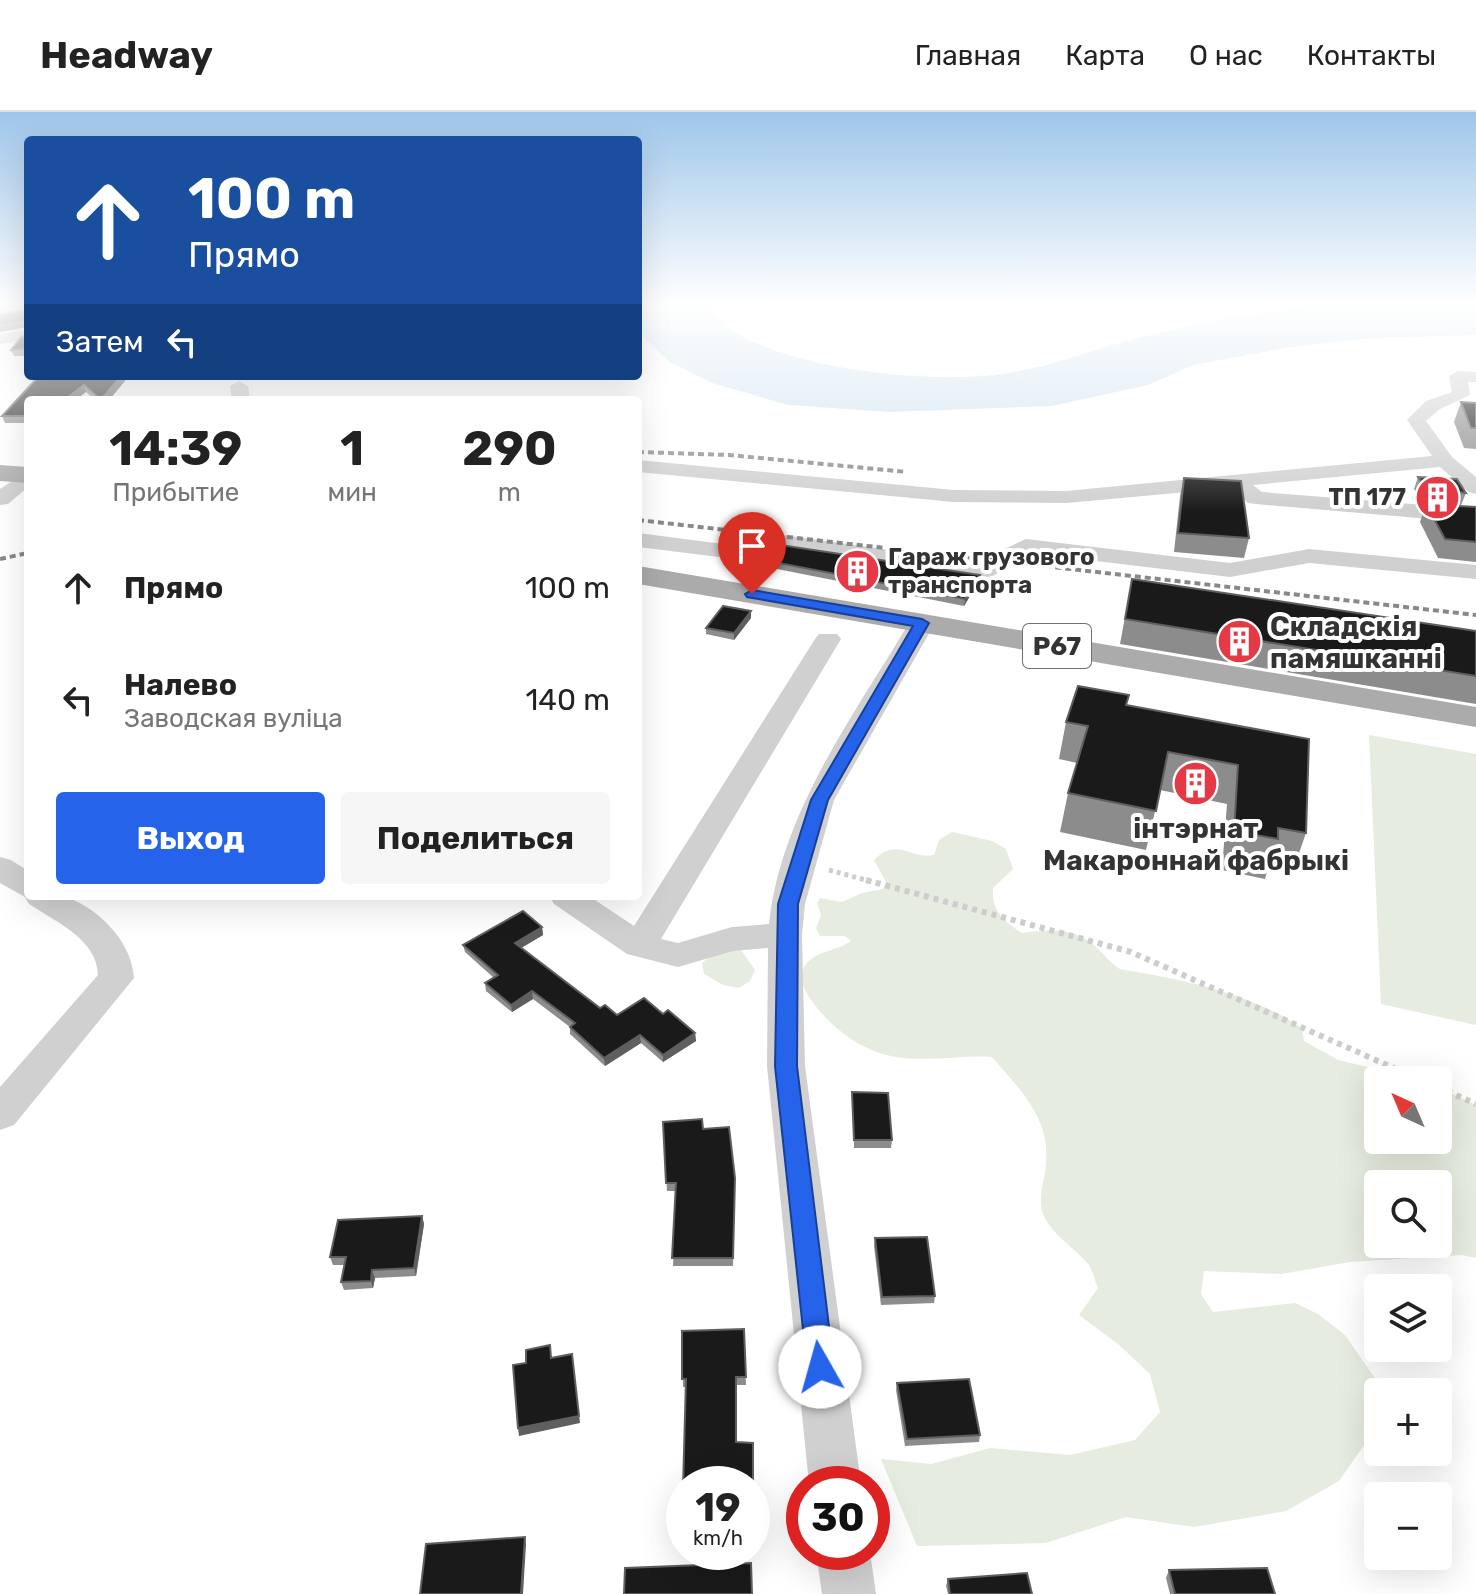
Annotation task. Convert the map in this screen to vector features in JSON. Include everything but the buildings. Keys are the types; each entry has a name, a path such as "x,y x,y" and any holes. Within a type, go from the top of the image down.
{"main road":[{"path":"0,473 24,476"},
{"name":"Р67","path":"642,576 1476,717"}],"street":[{"path":"1476,377 1458,376 1461,395 1433,405 1416,420 1445,461 1476,488"},
{"path":"642,466 954,496 1066,497 1445,461"},
{"path":"0,499 24,479"},
{"path":"1234,482 1256,498 1476,516"},
{"path":"642,540 727,551 748,537 987,571 997,561 1026,546 1230,570 1309,556 1476,572"},
{"path":"833,1466 786,1066 785,935 788,904 819,800 922,623"},
{"path":"639,946 828,639"},
{"path":"0,867 24,884"},
{"path":"0,1114 116,978 118,963 108,944 47,900"},
{"path":"572,900 639,946 678,955 732,939 785,935"},
{"path":"846,1570 849,1594"}],"path":[{"path":"801,862 1131,952 1389,1066"},
{"path":"1452,1093 1476,1104"}],"shaded area":[{"path":"1369,735 1476,754 1476,1025 1381,1004"},
{"path":"952,832 992,841 1006,849 1013,869 993,888 994,903 1004,920 1022,933 1069,933 1087,940 1120,969 1237,996 1302,1028 1304,1041 1338,1060 1364,1066 1364,1154 1452,1154 1452,1094 1476,1105 1476,1258 1452,1256 1452,1170 1364,1170 1364,1258 1414,1258 1350,1262 1281,1274 1204,1271 1201,1294 1213,1312 1295,1303 1318,1314 1345,1335 1375,1378 1364,1378 1364,1445 1339,1481 1286,1511 1194,1527 1126,1517 1046,1543 917,1546 890,1481 890,1466 884,1466 881,1459 931,1464 990,1448 1070,1455 1135,1440 1160,1412 1150,1374 1118,1344 1079,1315 1098,1288 1089,1265 1058,1235 1043,1214 1041,1195 1046,1147 1043,1132 1031,1105 1013,1081 992,1057 926,1059 876,1052 838,1030 804,989 802,976 807,963 817,955 851,941 845,936 820,936 816,928 821,915 817,903 820,898 842,902 862,893 883,889 886,882 874,860 882,853 897,849 918,855 934,855 939,840"},
{"path":"741,950 755,970 750,981 739,988 723,985 704,974 702,963 715,952"}],"water":[{"path":"694,374 963,377 1172,374 1148,385 1052,406 891,412 788,405 712,383"}],"railway":[{"path":"642,452 729,455 907,472"},
{"path":"642,520 1476,615"},
{"path":"0,559 24,554"}],"place":[{"name":"ТП 177","path":"1437,497"},
{"name":"Гараж грузового транспорта","path":"857,571"},
{"name":"Складскія памяшканні","path":"1239,642"},
{"name":"інтэрнат Макароннай фабрыкі","path":"1196,783"}],"route":[{"path":"752,594 922,623 819,800 788,904 785,935 786,1066 820,1367"}]}
